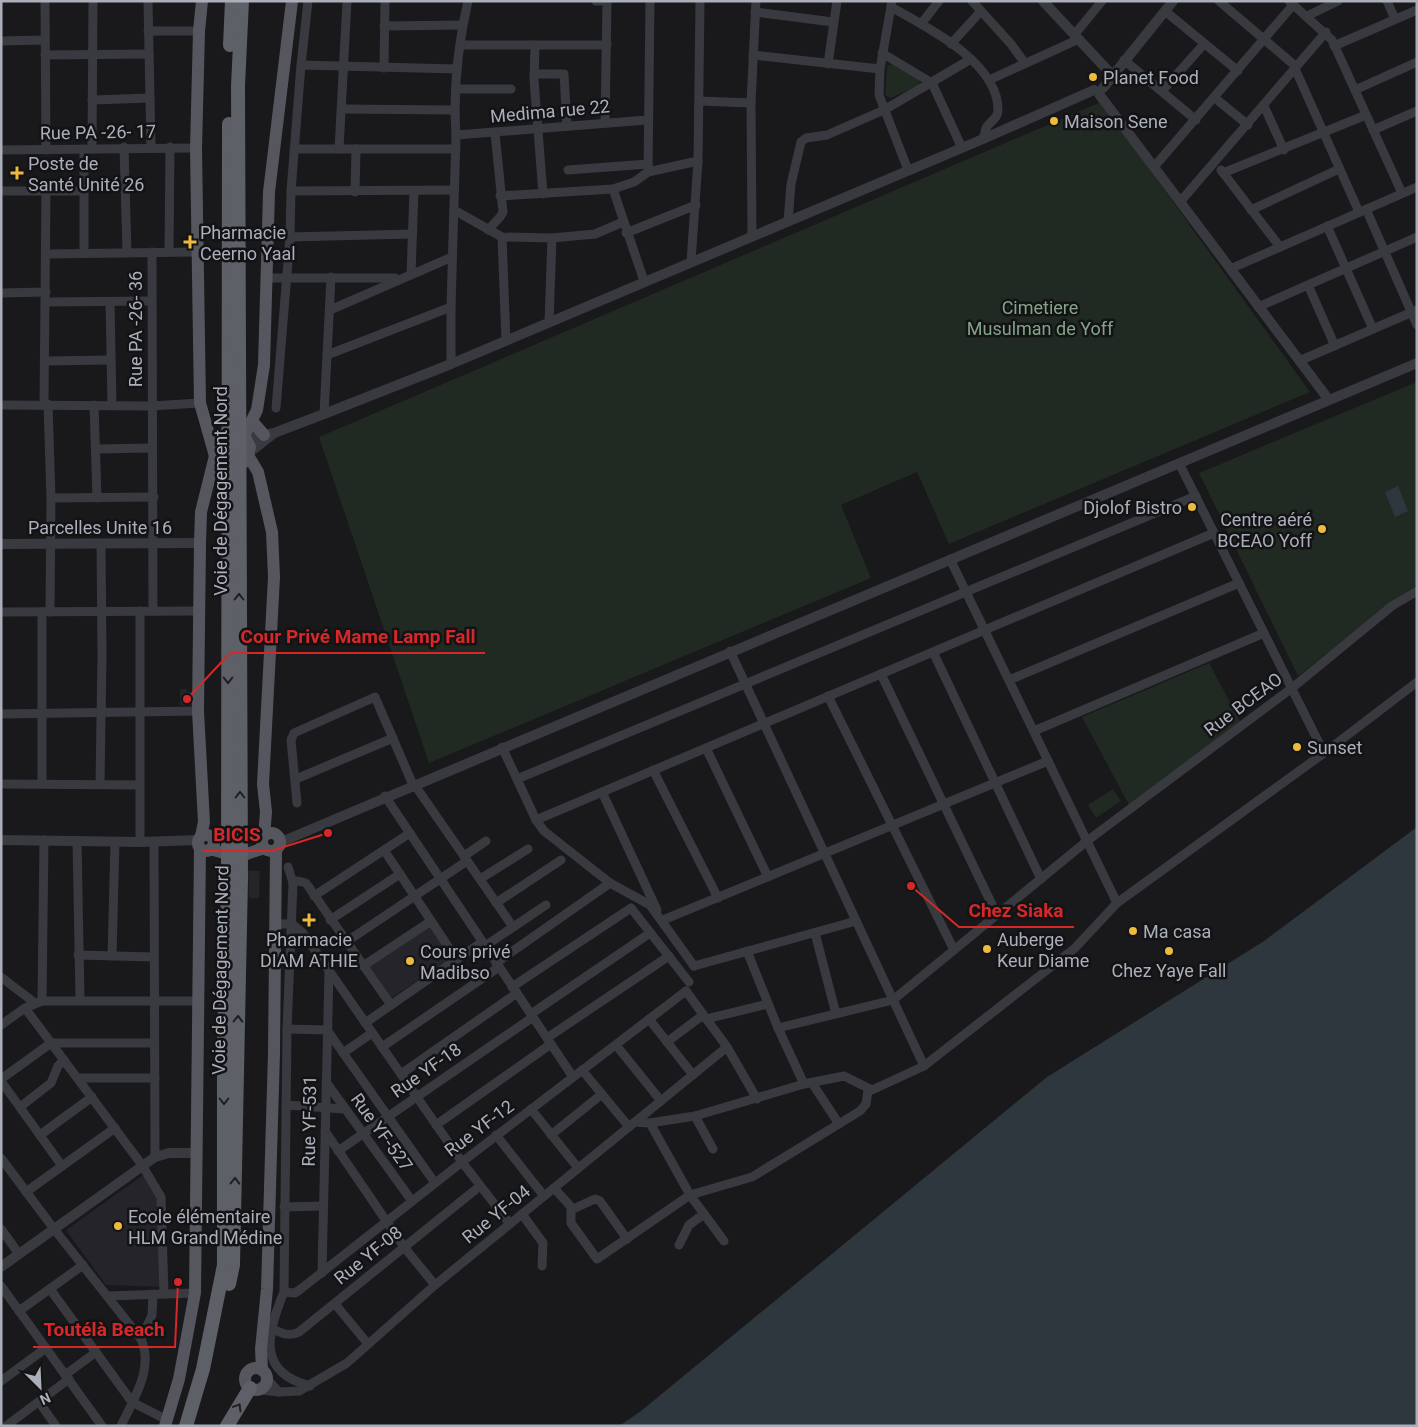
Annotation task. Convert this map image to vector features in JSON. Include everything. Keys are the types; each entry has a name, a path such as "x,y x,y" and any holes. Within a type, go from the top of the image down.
{"highway":[{"name":"Voie de Dégagement Nord","path":"186,1426 203,1369 224,1264 224,1049 235,878 229,117 232,1"},
{"name":"Voie de Dégagement Nord","path":"196,1426 212,1371 233,1265 238,155 239,39 242,1"},
{"path":"227,1426 258,1380"}],"main road":[{"path":"166,1423 179,1379 195,1293 199,865 206,843 198,711 201,512 217,438 237,435 255,416 264,365 269,192 292,1"},
{"path":"201,4 196,148 196,252 201,407 214,452 224,466 234,468 247,458"},
{"path":"201,407 237,435 247,458 254,463 272,532 274,577 263,784 275,864 277,924 267,1289 258,1380"},
{"path":"255,416 269,434"},
{"path":"206,489 224,466"},
{"path":"206,843 227,850 238,851 272,841"}],"street":[{"path":"45,1 46,150"},
{"path":"84,253 84,191 92,100 93,1"},
{"path":"148,1 151,147"},
{"path":"276,408 285,278 290,237 294,149 308,1"},
{"path":"339,149 347,1"},
{"path":"384,68 385,1"},
{"path":"452,364 451,307 456,150 454,110 462,25 468,1"},
{"path":"596,1 607,1 605,123"},
{"path":"500,196 613,189 634,182 648,168 647,120 650,1"},
{"path":"692,262 698,161 700,1"},
{"path":"752,236 752,103 756,1"},
{"path":"828,64 837,1"},
{"path":"921,24 939,1"},
{"path":"972,1 1024,62"},
{"path":"1043,1 1077,36 1102,88 1154,167 1329,400"},
{"path":"989,80 1077,36 1102,1"},
{"path":"237,435 269,434 452,364 1102,88 1173,1"},
{"path":"1219,1 1295,67 1340,169 1414,311 1417,325"},
{"path":"1307,16 1338,1"},
{"path":"1387,1 1395,19"},
{"path":"1154,167 1265,40 1291,3 1326,32 1402,193"},
{"path":"908,170 879,95 882,53 891,4 951,44 982,69 989,80 999,111 996,119 986,128 983,139"},
{"path":"1334,46 1417,10"},
{"path":"951,44 981,11"},
{"path":"1165,11 1238,71"},
{"path":"755,12 833,22"},
{"path":"384,26 462,25"},
{"path":"148,31 199,31"},
{"path":"1180,202 1215,164 1326,32"},
{"path":"1,41 45,40"},
{"path":"1162,91 1204,44"},
{"path":"460,45 607,45"},
{"path":"535,45 534,74 543,194"},
{"path":"882,53 932,83 962,148"},
{"path":"46,55 149,54"},
{"path":"753,55 880,69"},
{"path":"788,221 791,184 801,142 806,138 827,135 884,110 971,59"},
{"path":"1124,60 1196,120"},
{"path":"1355,90 1417,62"},
{"path":"301,65 457,69"},
{"path":"534,74 564,74 567,126"},
{"path":"457,89 511,89"},
{"path":"92,100 150,98"},
{"path":"1215,98 1248,125"},
{"path":"699,101 752,103"},
{"path":"1264,106 1284,150"},
{"path":"342,109 454,110"},
{"path":"1373,130 1416,114"},
{"path":"1223,173 1284,150 1366,115"},
{"name":"Medima rue 22","path":"456,136 647,120"},
{"path":"488,230 502,212 496,133"},
{"path":"124,147 127,252"},
{"name":"Rue PA -26- 17","path":"1,150 124,147 196,148"},
{"path":"169,252 170,147"},
{"path":"294,149 456,150"},
{"path":"355,192 356,149"},
{"path":"568,170 648,168 698,161"},
{"path":"1215,164 1280,246"},
{"path":"1251,210 1340,169"},
{"path":"1230,268 1417,187"},
{"path":"613,189 622,222 644,281"},
{"path":"291,191 454,190"},
{"path":"1,191 84,191"},
{"path":"42,784 51,498 45,361 46,191"},
{"path":"411,274 414,191"},
{"path":"626,233 696,205"},
{"path":"454,210 502,238 552,238 594,234 622,222"},
{"path":"1327,226 1373,329"},
{"path":"290,237 412,234"},
{"path":"1258,307 1417,237"},
{"path":"502,238 506,341"},
{"path":"549,322 552,238"},
{"name":"Rue PA -26- 36","path":"152,252 153,611"},
{"path":"46,254 196,252"},
{"path":"330,310 452,257"},
{"path":"324,414 330,277"},
{"path":"268,278 400,278"},
{"path":"1308,285 1335,346"},
{"path":"1,293 46,292"},
{"path":"46,302 151,301"},
{"path":"110,302 112,405"},
{"path":"327,355 451,307"},
{"path":"1299,361 1414,311"},
{"path":"45,361 110,360"},
{"path":"272,841 385,796 1417,363"},
{"path":"1,405 201,407"},
{"path":"94,405 97,498"},
{"path":"247,458 269,434"},
{"path":"96,449 152,448"},
{"path":"1179,463 1324,753"},
{"path":"517,779 1196,496"},
{"path":"51,498 154,497"},
{"path":"536,820 1214,533"},
{"name":"Parcelles Unite 16","path":"1,544 200,543"},
{"path":"100,544 102,612 100,784"},
{"path":"950,559 1117,903"},
{"path":"1008,680 1239,583"},
{"name":"Rue BCEAO","path":"893,1000 1087,841 1292,688 1392,606 1417,591"},
{"path":"140,611 140,842"},
{"path":"1,612 199,611"},
{"path":"1034,731 1264,633"},
{"path":"730,651 924,1066"},
{"path":"933,652 1041,879"},
{"path":"881,674 997,915"},
{"path":"582,1070 632,1125 650,1124 695,1116 808,1084 844,1076 868,1090 872,1090 924,1066 1075,948 1117,903 1324,753 1417,682"},
{"path":"828,696 954,950"},
{"path":"297,803 292,740 294,733 375,698 413,784 513,927"},
{"path":"1,714 198,711"},
{"path":"296,779 393,738"},
{"path":"502,747 536,820 544,831 610,883 650,905 694,966"},
{"path":"706,748 768,877"},
{"path":"661,918 718,898 1048,760"},
{"path":"653,770 718,898"},
{"path":"1,784 140,784"},
{"path":"602,792 661,918"},
{"path":"385,796 573,1077"},
{"path":"314,896 410,833"},
{"path":"1,840 206,843"},
{"path":"38,1002 44,840"},
{"path":"77,841 80,1000"},
{"path":"346,942 440,879 486,841"},
{"path":"112,956 115,842"},
{"path":"154,842 155,1157"},
{"path":"480,879 528,849"},
{"path":"384,850 457,960"},
{"path":"496,903 560,860"},
{"path":"288,867 293,883 287,1029 284,1292 275,1313 270,1355 273,1363 279,1370 310,1386"},
{"path":"330,920 400,874"},
{"path":"293,883 298,881 306,883 391,1005"},
{"path":"382,1047 610,883"},
{"path":"365,1023 457,960 546,905"},
{"path":"400,1074 631,908 669,956 705,1017 727,1048 757,1100"},
{"path":"363,966 431,921"},
{"path":"694,966 856,921"},
{"path":"277,924 292,924 303,933 462,1162 510,1224"},
{"name":"Rue YF-18","path":"338,1151 650,933"},
{"path":"815,933 836,1014"},
{"path":"747,951 778,1028 808,1084 839,1124"},
{"path":"78,955 154,957"},
{"path":"436,1125 549,1041 669,956"},
{"path":"688,987 694,966"},
{"name":"Rue YF-531","path":"322,1273 329,970"},
{"path":"1,977 38,1002"},
{"name":"Rue YF-12","path":"284,1292 295,1294 386,1221 616,1045 688,987"},
{"path":"1,1025 25,1008 38,1002 80,1000 197,1001"},
{"path":"778,1028 893,1000"},
{"path":"667,1042 705,1017 768,1004"},
{"path":"25,1008 142,1165 161,1197 164,1294"},
{"path":"649,1019 693,1075"},
{"path":"287,1029 327,1030 435,1183"},
{"path":"343,1053 372,1033"},
{"path":"62,1166 1,1080 52,1043 154,1043"},
{"path":"616,1045 661,1101"},
{"name":"Rue YF-04","path":"258,1380 279,1392 299,1391 348,1363 435,1284 727,1048"},
{"path":"20,1106 54,1081 56,1069 64,1060"},
{"path":"78,1078 155,1078"},
{"name":"Rue YF-527","path":"326,1082 412,1201"},
{"path":"554,1188 571,1208 571,1223 597,1259 690,1195 752,1177 839,1124 864,1108 868,1090"},
{"path":"551,1135 602,1094"},
{"path":"40,1135 92,1098"},
{"path":"286,1105 345,1109"},
{"path":"530,1109 578,1168"},
{"path":"695,1116 713,1149"},
{"path":"650,1124 690,1195 724,1241"},
{"path":"26,1192 115,1128"},
{"path":"325,1131 404,1247 435,1284"},
{"path":"496,1136 544,1196"},
{"path":"1,1267 155,1157 169,1153 197,1153"},
{"path":"1,1158 54,1229 141,1339 147,1361 121,1426"},
{"name":"Rue YF-08","path":"272,1329 294,1335 480,1186"},
{"path":"571,1208 598,1200 627,1239"},
{"path":"284,1207 323,1206"},
{"path":"522,1214 543,1243 542,1266"},
{"path":"679,1245 689,1225 704,1214"},
{"path":"1,1229 19,1254"},
{"path":"19,1311 84,1265"},
{"path":"1,1286 102,1426"},
{"path":"50,1289 132,1402 166,1423"},
{"path":"107,1296 195,1293"},
{"path":"141,1339 152,1314 153,1294"},
{"path":"335,1304 368,1344"},
{"path":"1,1381 46,1348"},
{"path":"1,1418 7,1426 96,1352"},
{"path":"38,1402 56,1426"}],"shaded area":[{"path":"1398,486 1408,511 1395,517 1385,492"},
{"path":"180,689 187,689 187,692 192,692 194,705 180,705"},
{"path":"1417,827 1417,1426 619,1426 641,1411 1047,1077 1264,941"},
{"path":"248,870 260,871 259,898 249,898"},
{"name":"Cours privé Madibso","path":"431,924 452,958 391,998 368,964"},
{"name":"Ecole élémentaire HLM Grand Médine","path":"146,1173 165,1201 165,1287 106,1285 66,1230"}],"green space":[{"path":"893,64 920,79 919,85 891,98 885,95 887,66"},
{"name":"Cimetiere Musulman de Yoff","path":"1101,102 1310,392 949,544 917,472 841,505 871,578 429,763 319,437"},
{"name":"Centre aéré BCEAO Yoff","path":"1417,382 1417,585 1388,605 1298,676 1199,473"},
{"path":"1209,663 1241,723 1129,805 1082,717"},
{"path":"1113,789 1121,801 1096,818 1088,805"}],"place":[{"name":"Planet Food","path":"1093,77"},
{"name":"Maison Sene","path":"1054,121"},
{"name":"Poste de Santé Unité 26","path":"17,173"},
{"name":"Pharmacie Ceerno Yaal","path":"190,242"},
{"name":"Djolof Bistro","path":"1192,507"},
{"name":"Centre aéré BCEAO Yoff","path":"1322,529"},
{"name":"Cour Privé Mame Lamp Fall","path":"187,699"},
{"name":"Sunset","path":"1297,747"},
{"name":"BICIS","path":"328,833"},
{"name":"Chez Siaka","path":"911,886"},
{"name":"Pharmacie DIAM ATHIE","path":"309,920"},
{"name":"Ma casa","path":"1133,931"},
{"name":"Auberge Keur Diame","path":"987,949"},
{"name":"Chez Yaye Fall","path":"1169,951"},
{"name":"Cours privé Madibso","path":"410,961"},
{"name":"Ecole élémentaire HLM Grand Médine","path":"118,1226"},
{"name":"Toutélà Beach","path":"178,1282"}]}
